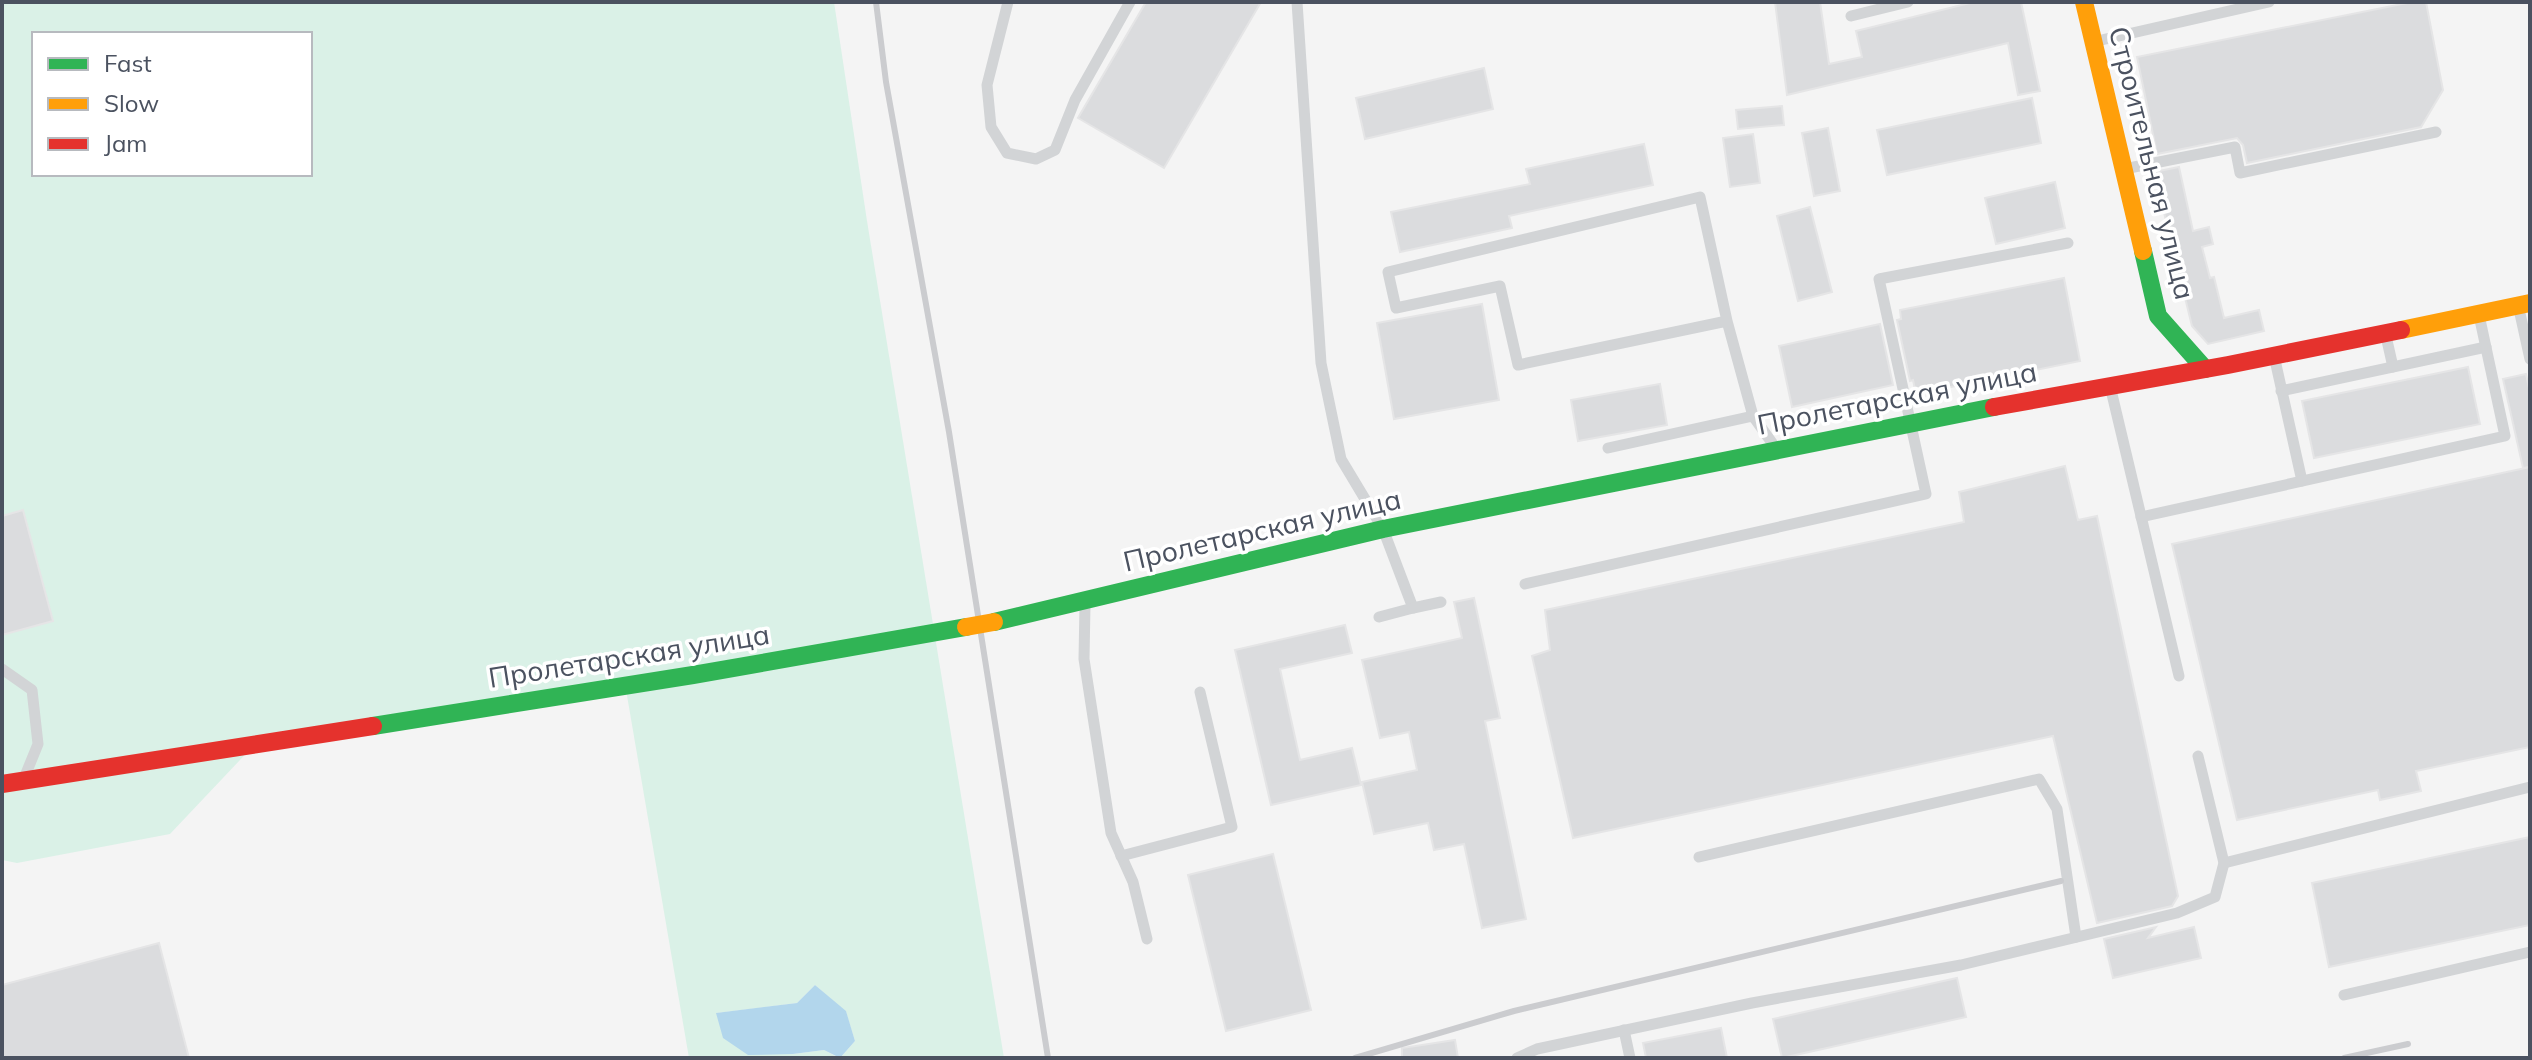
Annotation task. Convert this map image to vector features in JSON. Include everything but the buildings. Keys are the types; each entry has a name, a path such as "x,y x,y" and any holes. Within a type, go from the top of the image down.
{"street":[{"name":"Строительная улица","path":"2084,2 2158,316 2205,369"},
{"name":"Пролетарская улица","path":"2,784 693,675 994,622 1383,529 1912,422 2205,369 2524,304"}],"lane":[{"path":"1008,2 987,85 991,127 1007,153 1036,159 1055,150 1075,100 1130,2"},
{"path":"1297,2 1321,363 1341,459 1383,529 1413,608"},
{"path":"1851,16 1908,2"},
{"path":"2097,41 2269,2"},
{"path":"2124,170 2235,147 2240,173 2436,132"},
{"path":"1727,321 1518,365 1500,286 1396,308 1388,272 1700,197 1727,321 1753,416 1778,450"},
{"path":"1525,584 1926,494 1879,279 2068,243"},
{"path":"2524,304 2530,359"},
{"path":"2141,517 2505,436 2479,313"},
{"path":"2385,332 2393,367"},
{"path":"2281,391 2486,347"},
{"path":"2274,355 2302,481"},
{"path":"2110,386 2179,676"},
{"path":"1608,448 1753,416"},
{"path":"1085,601 1084,659 1111,833 1133,882 1147,939"},
{"path":"1379,617 1441,602"},
{"path":"2,669 32,690 38,744 23,780"},
{"path":"1121,856 1232,827 1200,692"},
{"path":"1517,1058 1537,1049 1752,1003 1961,965 2177,913 2215,897 2224,863 2198,756"},
{"path":"1699,857 2039,779 2057,809 2076,937"},
{"path":"2224,863 2530,787"},
{"path":"2344,995 2530,952"},
{"path":"1624,1030 1630,1058"}],"green space":[{"path":"2,2 834,2 1004,1058 840,1058 855,1041 846,1012 815,985 797,1003 717,1013 793,1054 824,1050 839,1058 689,1058 624,678 257,742 170,834 17,863 2,860"}],"water":[{"path":"815,985 846,1011 855,1041 840,1058 824,1050 748,1055 723,1038 716,1013 797,1003"}],"railway":[{"path":"876,2 886,82 949,432 1048,1058"},
{"path":"1355,1058 1514,1011 2061,881"},
{"path":"2344,1058 2408,1044"}],"traffic: fast":[{"path":"2143,251 2158,316 2205,369"},
{"path":"994,622 1383,529 1994,407"},
{"path":"373,726 966,627"}],"traffic: slow":[{"path":"2084,2 2143,251"},
{"path":"2401,330 2530,303"},
{"path":"966,627 994,622"}],"traffic: jam":[{"path":"1994,407 2401,330"},
{"path":"2,784 373,726"}]}
